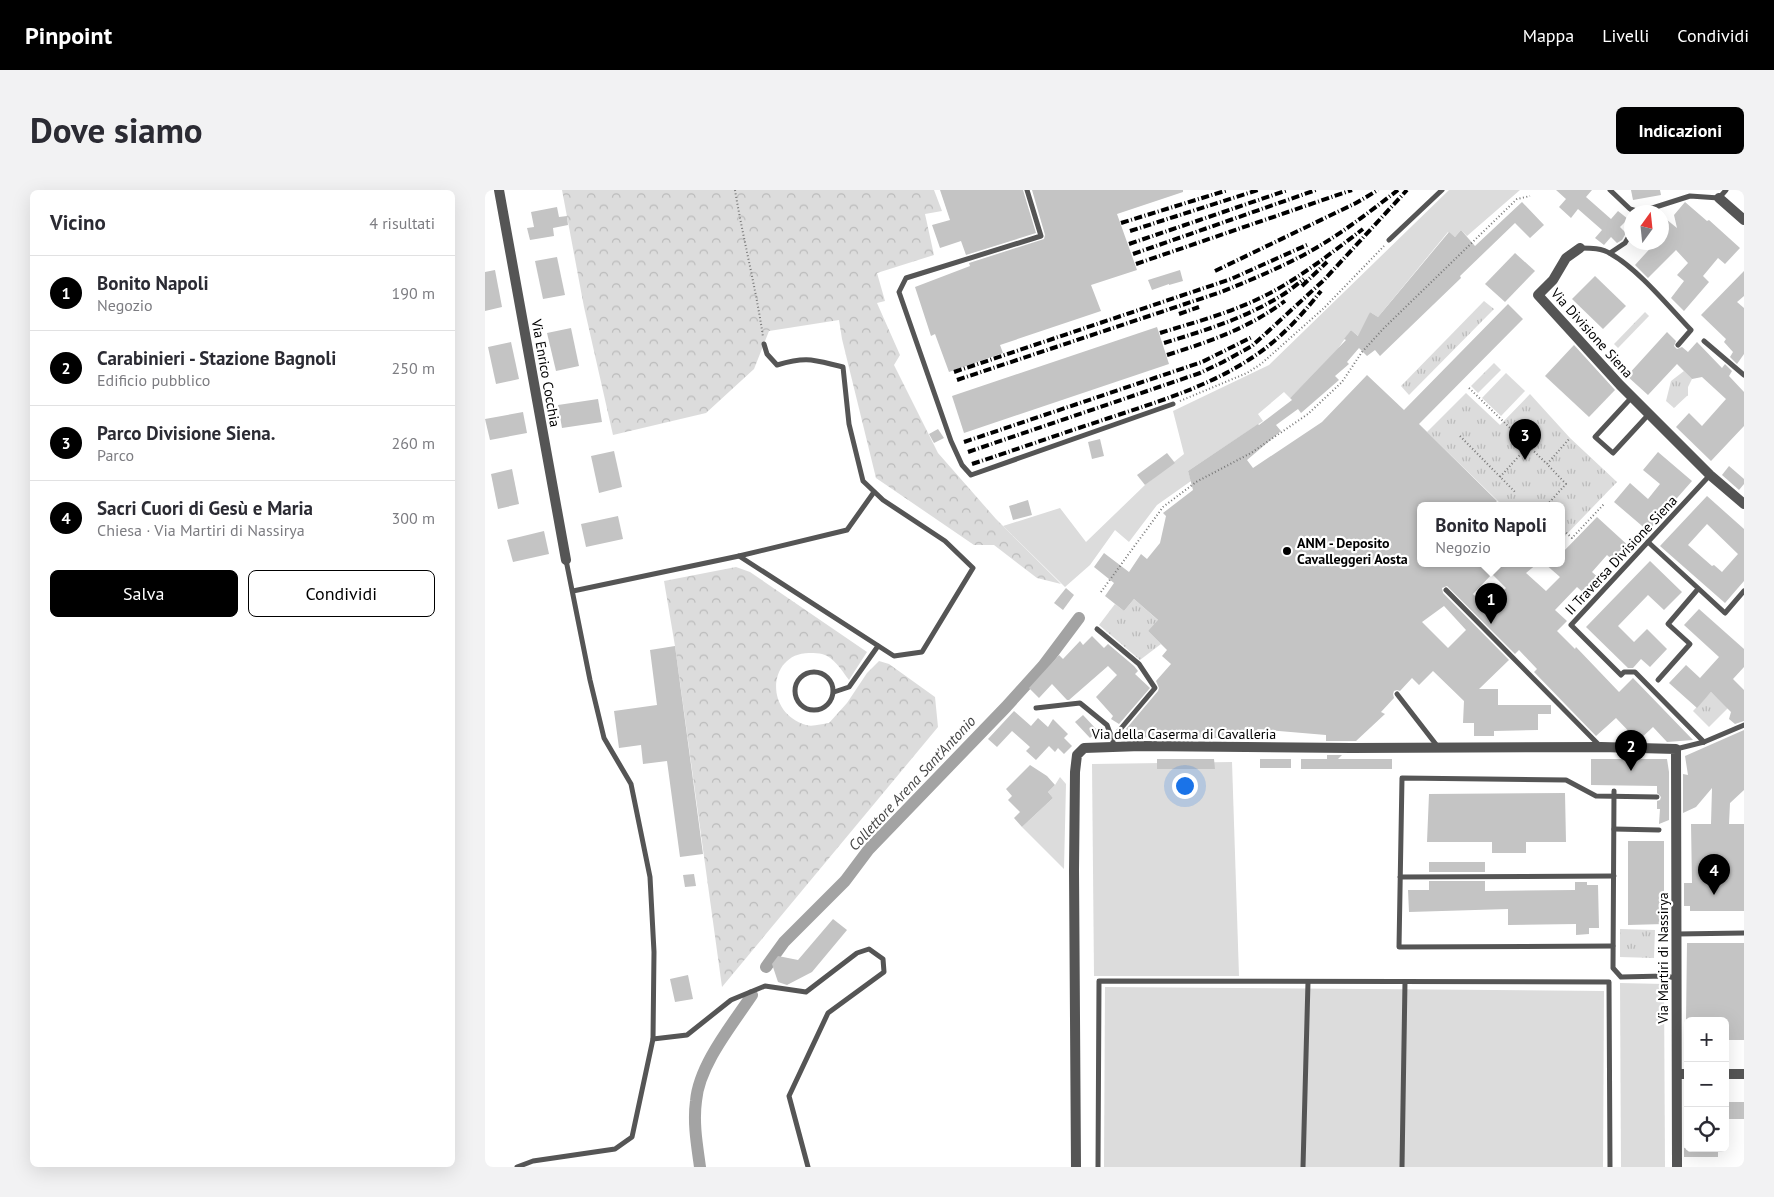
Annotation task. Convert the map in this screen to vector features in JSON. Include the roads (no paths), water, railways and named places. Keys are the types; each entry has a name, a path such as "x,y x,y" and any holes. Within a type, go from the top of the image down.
{"street":[{"name":"Via Enrico Cocchia","path":"499,190 566,560"},
{"path":"1723,194 1744,220"},
{"name":"Via Divisione Siena","path":"1580,248 1566,258 1553,280 1539,295 1587,350 1632,397 1710,475 1744,504"},
{"name":"Via della Caserma di Cavalleria","path":"1076,1167 1075,772 1077,755 1085,748 1114,742 1439,748 1601,747 1676,749"},
{"name":"Via Martiri di Nassirya","path":"1676,749 1677,978 1683,1074 1677,1167"},
{"path":"1729,1074 1744,1074"}],"lane":[{"path":"1027,190 1041,236 906,278 899,292 951,440 962,465 971,475 1173,404"},
{"path":"1389,240 1442,190"},
{"path":"1610,190 1626,205"},
{"path":"1662,205 1690,196 1723,194"},
{"path":"1610,253 1624,244"},
{"name":"Via Divisione Siena","path":"1580,248 1594,248 1610,253 1645,282 1691,330 1678,345"},
{"path":"1704,341 1744,375"},
{"path":"739,556 894,656 922,652 973,568 945,541 883,500 863,480 849,424 843,367 812,358 777,364 767,354 764,344"},
{"path":"1632,397 1595,437 1613,453 1649,414"},
{"name":"II Traversa Divisione Siena","path":"1705,742 1635,672 1624,672 1621,675 1571,625 1710,475"},
{"path":"573,591 739,556 847,530 874,492"},
{"path":"1647,542 1725,613 1744,591"},
{"path":"517,1167 533,1161 615,1149 632,1137 653,1039 654,952 650,877 631,784 605,738 590,680 566,560"},
{"path":"1658,680 1690,644 1669,624 1698,589"},
{"path":"1446,590 1601,747"},
{"path":"1097,630 1139,664 1155,688 1114,742"},
{"path":"834,692 831,681 827,676 815,672 809,672 801,677 795,691 797,698 803,706 816,710 828,704 834,692 849,687 878,646"},
{"path":"1397,694 1439,748"},
{"path":"1036,708 1081,703 1107,725 1114,742"},
{"path":"1676,749 1705,742 1744,725"},
{"path":"1613,946 1399,947 1401,778 1566,780 1596,796 1614,794 1657,797"},
{"path":"1614,794 1613,968 1621,977 1664,976 1677,978"},
{"path":"1614,829 1659,830"},
{"path":"1400,877 1614,876"},
{"path":"1677,934 1744,933"},
{"path":"653,1039 687,1035 731,1000 765,986 806,992 857,953 869,949 883,959 885,972 828,1013 789,1096 808,1167"},
{"path":"1098,1167 1099,981 1609,982 1610,1167"},
{"path":"1303,1167 1308,982"},
{"path":"1402,1167 1405,982"}],"waterway":[{"name":"Collettore Arena Sant'Antonio","path":"766,967 784,942 845,881 869,849 1043,666 1079,618"},
{"name":"Collettore Arena Sant'Antonio","path":"700,1167 695,1118 698,1087 703,1073 726,1032 752,995"}],"railway":[{"path":"1121,223 1228,190"},
{"path":"1130,231 1258,190"},
{"path":"1129,244 1288,190"},
{"path":"1133,254 1316,190"},
{"path":"1136,264 1352,190"},
{"path":"1215,271 1356,203 1378,190"},
{"path":"957,380 1221,292 1257,277 1293,261 1316,248 1398,190"},
{"path":"968,452 1200,373 1252,346 1324,280 1407,190"},
{"path":"1160,333 1234,309 1272,292 1312,267 1363,229"},
{"path":"954,372 1231,279 1309,244"},
{"path":"1302,286 1327,262"},
{"path":"1164,343 1208,329 1251,312 1282,295 1304,279"},
{"path":"972,464 1166,399 1221,376 1256,355 1283,334 1321,291"},
{"path":"1167,355 1243,327 1285,301"},
{"path":"1179,314 1199,307"},
{"path":"964,442 1202,362 1252,337"}],"place":[{"name":"Parco Divisione Siena.","path":"1525,460"},
{"name":"ANM - Deposito Cavalleggeri Aosta","path":"1287,551"},
{"name":"Bonito Napoli","path":"1491,624"},
{"name":"Carabinieri - Stazione Bagnoli","path":"1631,771"},
{"name":"Sacri Cuori di Gesù e Maria","path":"1714,895"}]}
